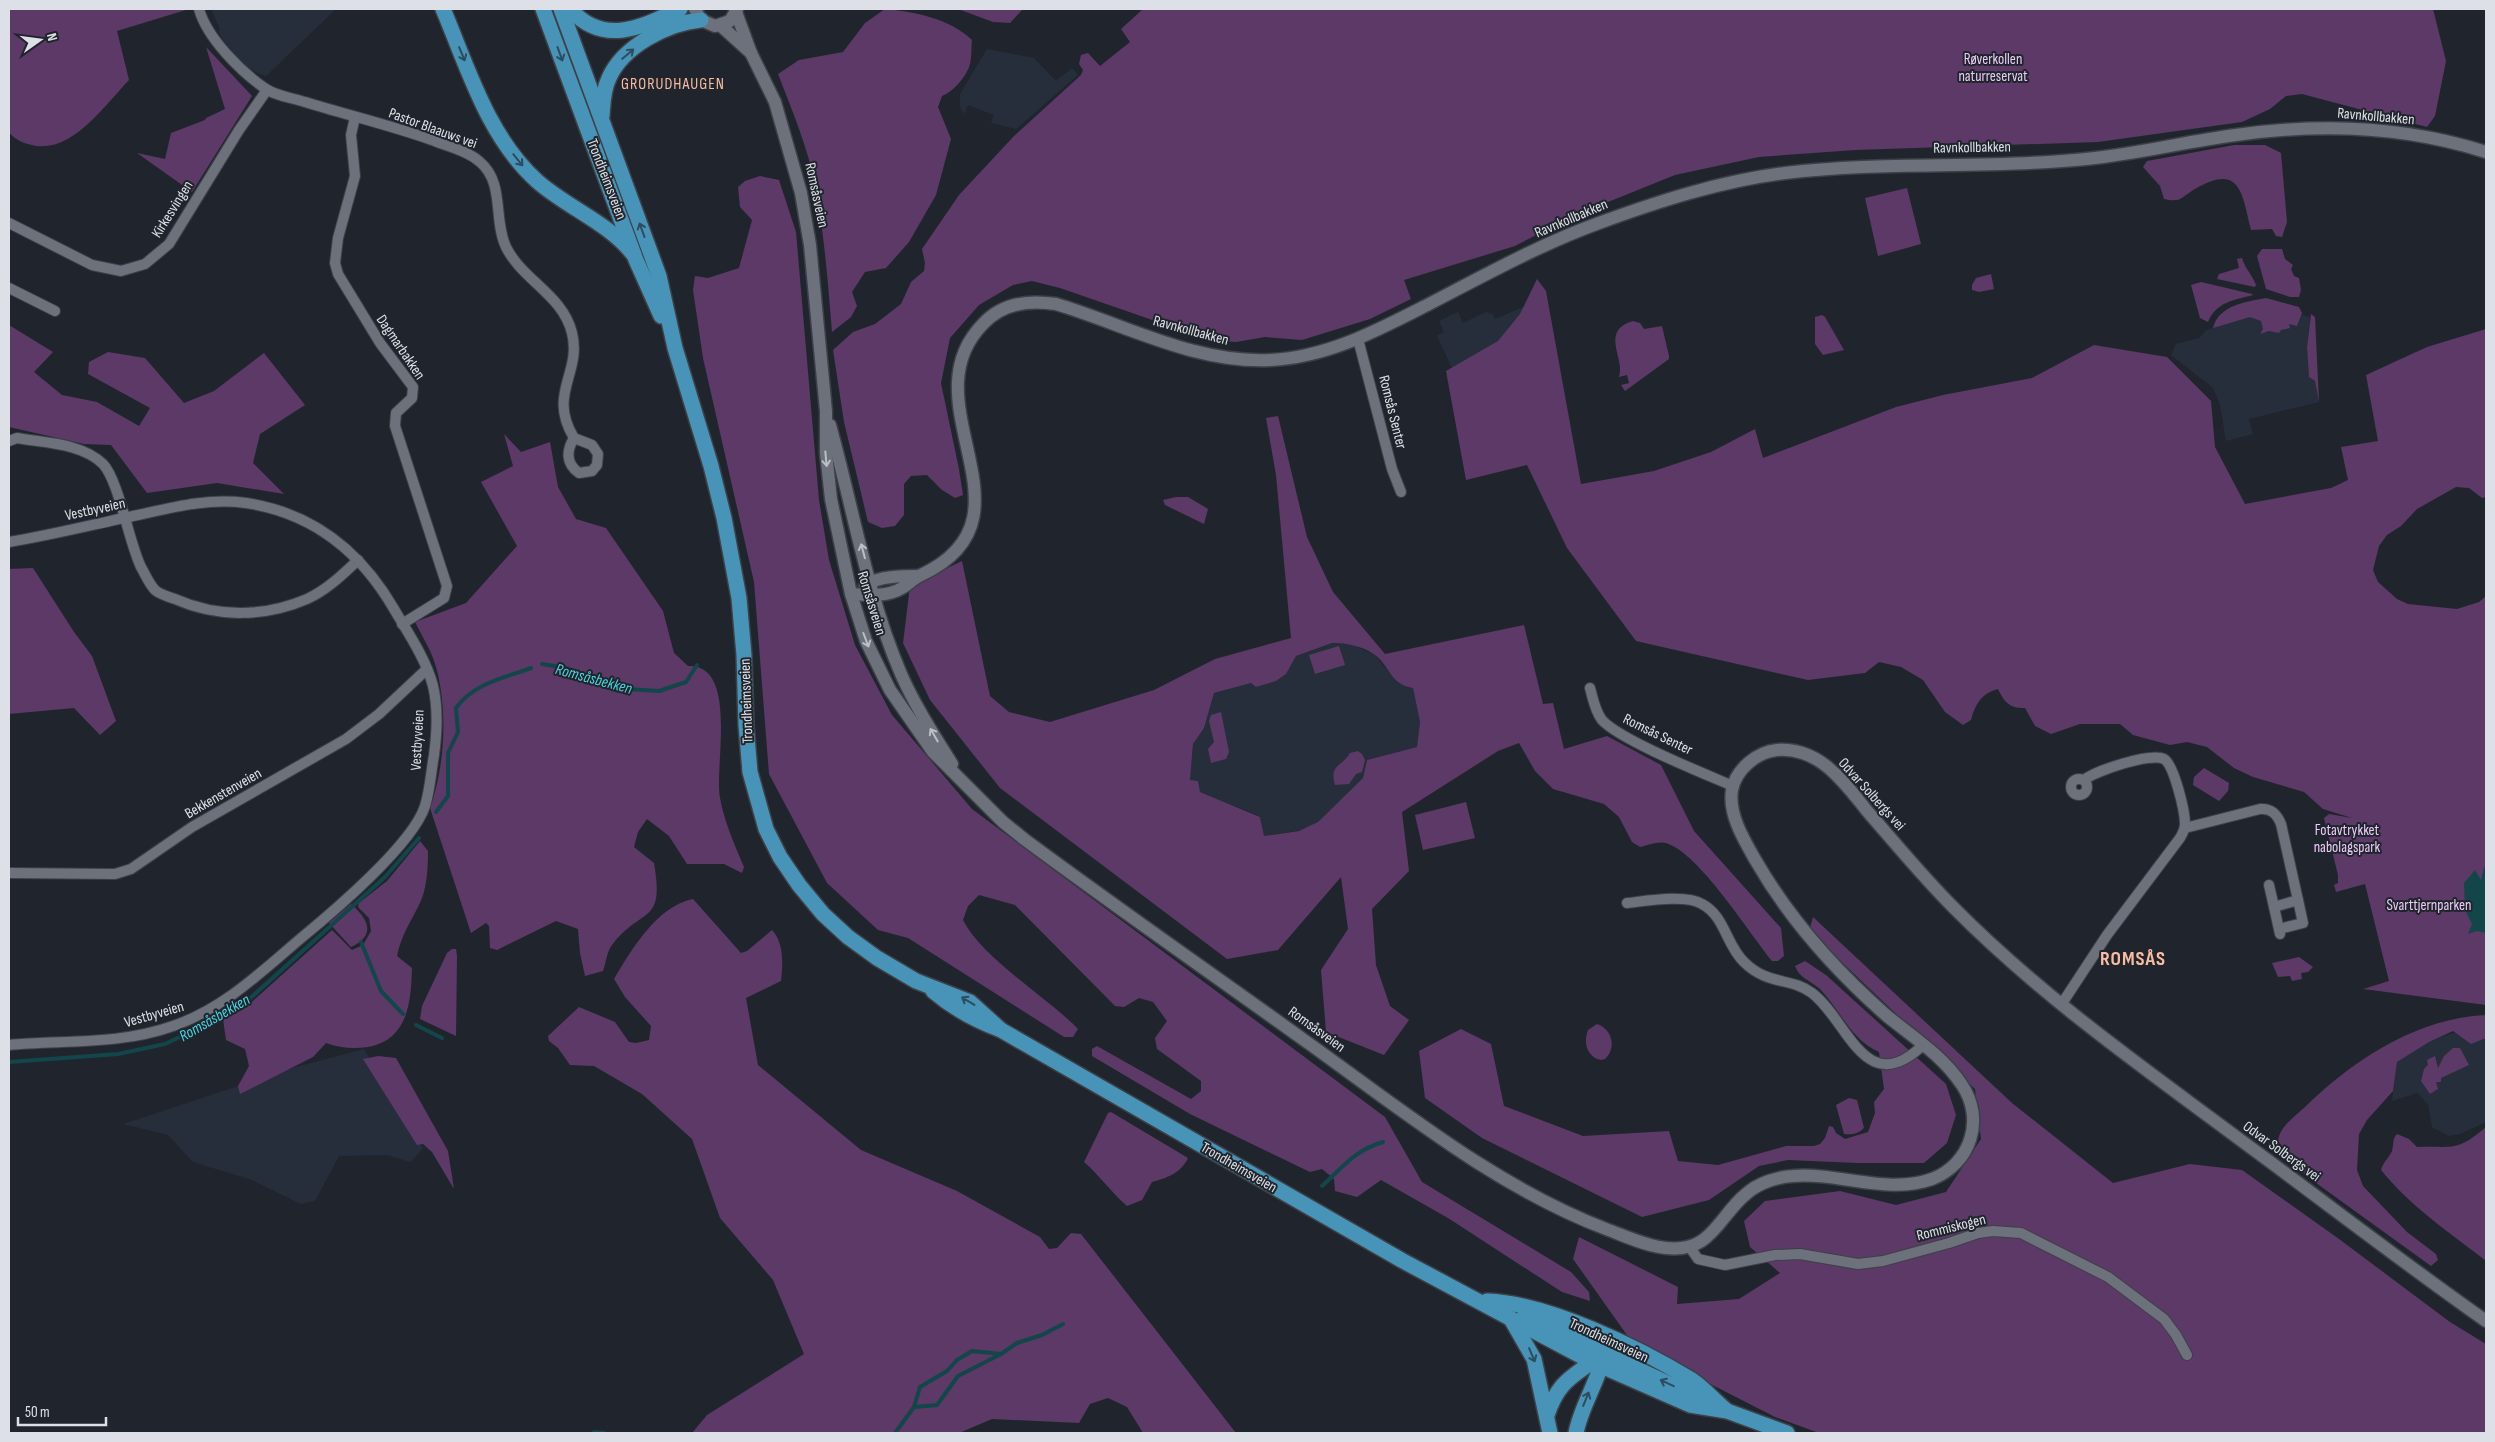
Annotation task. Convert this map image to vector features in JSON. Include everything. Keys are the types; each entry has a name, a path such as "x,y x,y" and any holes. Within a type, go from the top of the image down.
{"highway":[{"path":"443,9 491,120 515,157 535,179 622,242 636,260"},
{"name":"Trondheimsveien","path":"543,9 636,260 675,348"},
{"name":"Trondheimsveien","path":"561,9 659,276 675,348 703,436 730,549 743,637 748,758 753,788 764,823 789,872 823,914 862,948 928,987 963,1014 1001,1030 1395,1256 1478,1301 1690,1405 1726,1411 1787,1433"},
{"path":"570,9 594,28 618,31 643,24 680,9"},
{"path":"601,120 604,95 609,78 618,63 627,54 658,34 683,24 698,14"},
{"name":"Trondheimsveien","path":"1478,1301 1535,1308 1613,1340 1693,1381 1726,1411"},
{"path":"1506,1314 1515,1324 1534,1359 1550,1433"},
{"path":"1547,1415 1556,1392 1565,1381 1599,1360"},
{"path":"1576,1433 1599,1360"}],"street":[{"name":"Pastor Blaauws vei","path":"199,9 202,19 216,42 267,90 403,130 455,149 480,161 488,171 496,190 501,233 506,248 516,262 555,300 570,325 574,354 564,391 562,409 564,418 574,438"},
{"path":"698,14 710,25 720,25 730,21 736,11"},
{"name":"Romsåsveien","path":"736,11 751,53 775,102 801,193 810,245 826,410 826,453 831,499 850,594 866,641 890,690 933,752 1003,822 1044,854 1469,1157 1521,1189 1588,1222 1653,1245 1667,1248 1689,1246"},
{"name":"Romsåsveien","path":"720,25 751,53"},
{"name":"Kirkesvingen","path":"9,223 92,265 121,271 145,264 169,244 239,130 267,90"},
{"name":"Dagmarbakken","path":"355,117 351,135 355,176 338,238 335,263 342,283 380,343 413,388 412,398 396,413 395,426 447,586 447,593 439,602 402,624"},
{"name":"Ravnkollbakken","path":"850,594 875,595 900,589 919,576 942,565 955,554 965,539 971,524 975,503 974,485 957,393 958,366 966,344 973,334 996,313 1024,303 1056,304 1169,343 1208,354 1239,359 1275,360 1308,355 1358,339 1534,251 1594,224 1680,195 1756,177 1865,166 2077,160 2236,135 2303,128 2393,131 2444,140 2486,152"},
{"path":"9,288 55,311"},
{"name":"Romsås Senter","path":"1358,339 1392,469 1401,492"},
{"name":"Romsåsveien","path":"826,410 871,582 902,676 959,776"},
{"path":"9,441 17,438 78,449 103,464 113,483 140,566 155,591 184,603 215,612 255,613 283,608 309,598 330,586 358,560"},
{"name":"Vestbyveien","path":"9,542 203,501 246,503 282,512 308,523 328,534 358,560 381,587 427,669 433,687 435,744 425,807 418,820 391,856 311,930 233,996 206,1013 173,1026 129,1038 9,1046"},
{"name":"Ravnkollbakken","path":"850,594 871,582 898,576 919,576"},
{"name":"Bekkenstenveien","path":"9,873 115,874 131,869 192,827 263,788 364,727 427,669"},
{"name":"Romsås Senter","path":"1590,688 1596,710 1609,726 1645,746 1733,786"},
{"name":"Odvar Solbergs vei","path":"1733,786 1744,767 1770,752 1786,750 1798,752 1824,764 1848,787 1946,900 2006,957 2061,1005 2216,1123 2486,1321"},
{"path":"2061,1005 2107,935 2180,838 2185,828 2185,819 2173,773 2169,763 2162,758 2149,758 2099,771 2084,780"},
{"path":"1689,1246 1708,1238 1746,1194 1755,1187 1776,1179 1810,1176 1876,1183 1911,1184 1937,1177 1950,1169 1959,1160 1971,1137 1974,1123 1973,1109 1961,1083 1844,975 1807,935 1779,897 1742,833 1733,810 1733,786"},
{"path":"2185,828 2260,809 2271,810 2280,824 2303,923 2279,931 2269,885"},
{"path":"1627,903 1680,900 1703,904 1718,918 1743,961 1768,979 1798,986 1812,992 1855,1047 1869,1059 1885,1063 1901,1062 1922,1045"},
{"path":"2274,907 2298,900"},
{"name":"Rommiskogen","path":"1689,1246 1698,1259 1724,1265 1775,1255 1800,1254 1858,1264 1883,1261 1948,1244 1978,1233 1993,1231 2022,1233 2108,1277 2164,1319 2176,1335 2187,1356"}],"shaded area":[{"path":"211,9 336,9 266,76 253,71 239,60 218,31 220,29"},
{"path":"987,49 1034,58 1056,81 1072,68 1078,75 1016,129 991,123 994,115 968,105 964,114 960,107 960,94"},
{"path":"1538,301 1459,383 1437,336 1444,332 1439,321 1458,312 1463,323 1488,311 1489,314 1492,313 1495,319"},
{"path":"2272,307 2310,317 2307,348 2309,377 2315,381 2319,402 2249,419 2253,434 2226,441 2220,405 2213,388 2171,355 2176,344 2199,338 2207,330"},
{"path":"1332,643 1353,645 1375,655 1397,682 1413,688 1420,722 1417,747 1367,760 1363,778 1318,822 1308,829 1264,836 1260,816 1199,792 1198,781 1190,780 1193,744 1204,728 1214,693 1251,683 1276,681 1286,673 1296,656"},
{"path":"2484,867 2486,869 2486,933 2477,931 2468,934 2472,924 2465,910 2464,883 2475,870 2481,880"},
{"path":"2486,1025 2486,1122 2460,1134 2449,1136 2432,1127 2428,1105 2418,1093 2392,1101 2397,1062 2429,1041"},
{"path":"364,1049 423,1148 411,1162 387,1155 339,1156 315,1201 301,1204 252,1180 193,1162 168,1135 123,1124 296,1067"}],"green space":[{"path":"9,9 189,9 117,31 129,80 85,127 58,144 43,146 23,142 9,132"},
{"path":"885,9 931,17 963,32 972,40 971,61 963,78 951,91 942,96 938,107 951,139 936,195 909,242 886,268 865,272 852,292 857,306 851,317 832,332 823,239 815,184 794,115 778,74 799,60 843,52 865,23"},
{"path":"958,9 1023,9 1010,23 993,22"},
{"name":"Røverkollen naturreservat","path":"1143,9 2433,9 2446,61 2435,116 2427,127 2302,94 2286,96 2270,109 2242,122 2098,142 1855,150 1759,157 1675,175 1571,217 1515,246 1404,280 1411,299 1370,319 1302,340 1265,337 1236,342 1210,340 1060,288 1032,281 1013,285 979,305 950,338 941,383 963,495 955,498 942,490 927,475 911,476 904,484 904,515 895,526 882,528 868,522 844,422 833,350 853,332 875,324 901,304 911,282 924,271 925,263 922,249 959,195 1014,136 1081,75 1083,70 1079,64 1081,55 1088,53 1100,66 1130,42 1121,29"},
{"path":"206,47 252,96 192,192 137,153 165,159 171,133 205,120 225,109"},
{"path":"2234,145 2265,145 2281,153 2287,222 2282,237 2276,236 2272,229 2251,230 2241,194 2237,186 2231,181 2222,179 2210,182 2178,200 2170,200 2164,199 2160,186 2143,167 2147,161"},
{"path":"760,176 779,180 796,232 819,500 829,560 855,645 892,715 972,809 1385,1117 1422,1182 1571,1272 1589,1292 1590,1301 1562,1292 1448,1218 1381,1180 1357,1197 1335,1191 1334,1179 1322,1169 1310,1172 1190,1114 1092,1056 1092,1049 1097,1046 1191,1099 1201,1091 1201,1081 1157,1049 1155,1038 1167,1021 1153,1002 1139,998 1124,1007 1115,1006 1015,905 979,895 968,906 963,920 985,949 1078,1029 1073,1037 1064,1037 908,938 878,930 827,883 769,774 754,582 703,358 693,290 695,276 708,278 739,268 752,220 740,207 738,187 745,181"},
{"path":"1907,188 1921,244 1878,256 1865,198"},
{"path":"2262,249 2282,249 2285,259 2293,265 2291,269 2294,276 2299,278 2301,290 2299,297 2290,297 2266,289 2257,256"},
{"path":"2242,258 2256,285 2255,287 2217,279 2219,274 2239,268 2237,259"},
{"path":"1991,274 1994,289 1979,292 1972,290 1972,285 1976,278"},
{"path":"1537,279 1546,291 1581,484 1654,471 1711,452 1755,429 1763,458 1896,407 1943,395 2032,378 2094,345 2167,357 2211,401 2215,447 2245,504 2331,488 2348,480 2341,447 2378,441 2366,375 2427,347 2486,329 2486,497 2482,498 2469,488 2456,487 2417,509 2401,526 2387,535 2379,546 2373,570 2378,582 2397,599 2408,604 2457,609 2479,602 2486,596 2486,1005 2363,989 2389,981 2365,884 2336,892 2334,885 2338,883 2338,875 2324,818 2329,814 2352,818 2323,809 2304,792 2253,777 2234,768 2207,747 2187,742 2170,745 2133,735 2120,724 2080,724 2051,734 2035,726 2025,708 2008,704 1998,689 1983,696 1977,704 1971,720 1963,725 1945,712 1923,680 1901,667 1879,662 1865,673 1808,680 1636,641 1567,548 1527,465 1466,480 1446,371 1498,341 1520,314"},
{"path":"2201,282 2253,295 2233,300 2221,306 2211,315 2208,322 2200,318 2191,285"},
{"path":"2266,298 2299,307 2302,313 2297,326 2289,324 2290,328 2281,330 2279,333 2269,331 2260,334 2263,329 2261,321 2250,317 2213,328 2216,320 2227,309 2242,303"},
{"path":"2311,314 2315,317 2319,402 2315,381 2309,377 2307,347"},
{"path":"1822,315 1844,350 1823,355 1815,344 1815,317"},
{"path":"1633,321 1640,323 1644,329 1662,326 1669,359 1625,391 1621,385 1629,383 1627,375 1619,377 1620,370 1615,338 1617,331"},
{"path":"9,325 53,352 34,372 62,395 97,402 139,426 150,408 88,374 89,362 108,352 145,358 184,403 214,391 264,353 305,405 260,434 253,463 284,494 217,483 147,493 111,445 84,444 9,427"},
{"path":"1278,416 1307,537 1333,592 1385,654 1524,625 1543,704 1553,703 1564,749 1607,736 1661,765 1694,831 1781,928 1784,956 1778,961 1772,961 1708,877 1679,850 1666,843 1640,847 1632,842 1619,817 1604,804 1553,789 1535,771 1519,743 1498,751 1402,812 1409,871 1372,909 1376,965 1390,1006 1409,1020 1384,1055 1326,1032 1321,970 1348,929 1341,877 1278,950 1227,959 1000,788 930,700 903,643 910,586 962,561 990,696 1009,712 1050,722 1154,690 1215,659 1291,638 1276,475 1266,418","holes":["1332,643 1365,649 1375,655 1399,683 1413,688 1420,722 1417,747 1367,760 1363,778 1318,822 1299,831 1264,836 1260,817 1200,792 1198,781 1190,780 1193,744 1204,728 1214,693 1251,683 1256,687 1276,681 1286,674 1296,656"]},
{"path":"504,434 521,452 550,442 558,487 576,519 606,528 663,611 674,653 688,666 704,670 714,681 719,699 721,720 720,798 727,824 744,867 742,873 724,864 687,864 669,836 647,819 638,832 634,847 654,863 657,883 653,906 648,913 623,933 612,945 603,971 585,976 580,953 578,929 556,921 497,950 490,948 489,926 486,923 471,933 430,808 442,756 442,701 434,661 415,622 466,603 517,546 481,482 513,466"},
{"path":"1188,497 1208,509 1204,524 1165,505 1163,500"},
{"path":"33,568 74,632 92,656 116,721 100,735 74,708 9,714 9,569"},
{"path":"1339,646 1345,665 1315,674 1309,655"},
{"path":"1221,712 1229,752 1226,759 1211,763 1208,749 1214,742 1209,721 1211,715"},
{"path":"1358,751 1365,760 1362,772 1356,774 1349,784 1335,785 1334,773 1337,766 1350,753"},
{"path":"2204,768 2229,783 2228,791 2219,801 2193,785 2194,777"},
{"path":"1466,802 1475,838 1423,850 1415,815"},
{"path":"420,841 428,851 428,864 422,899 403,936 397,956 412,968 408,1006 405,1018 399,1028 392,1036 381,1043 368,1047 347,1048 326,1043 313,1057 240,1094 238,1086 249,1066 245,1049 226,1040 223,1019 245,1008 332,930 352,950 363,945 371,931 369,918 358,907 359,903 387,881"},
{"path":"693,899 741,953 747,951 772,930 779,941 782,961 781,981 746,998 758,1065 861,1150 957,1191 1040,1237 1049,1249 1057,1248 1071,1233 1081,1234 1236,1433 1143,1433 1127,1407 1108,1398 1090,1404 1079,1423 992,1419 959,1433 692,1433 707,1415 804,1354 773,1280 720,1218 692,1139 642,1094 594,1066 570,1065 558,1048 549,1041 548,1036 579,1007 615,1022 629,1042 636,1043 649,1040 651,1026 625,997 614,979 637,942 657,919 680,903"},
{"path":"351,904 362,915 367,932 359,942 351,947 329,923"},
{"path":"1813,917 2012,1103 2113,1183 2190,1164 2242,1170 2339,1239 2450,1322 2486,1344 2486,1433 1819,1433 1775,1417 1634,1345 1573,1259 1579,1237 1678,1287 1677,1304 1739,1299 1780,1273 1750,1247 1744,1221 1765,1201 1840,1191 1896,1205 1946,1192 1981,1139 1975,1089 1809,931"},
{"path":"452,949 456,949 457,956 456,1036 420,1019 422,1006 447,953"},
{"path":"2299,957 2313,967 2308,972 2301,973 2302,979 2292,981 2290,976 2278,977 2272,963"},
{"path":"1805,961 1826,975 1946,1084 1956,1115 1947,1143 1924,1163 1788,1160 1759,1166 1709,1200 1642,1217 1482,1138 1425,1098 1419,1051 1461,1029 1491,1044 1504,1106 1583,1136 1669,1131 1678,1161 1718,1165 1786,1146 1814,1146 1820,1144 1825,1138 1829,1126 1833,1127 1836,1133 1845,1139 1868,1132 1875,1113 1874,1102 1884,1089 1879,1052 1861,1040 1820,989 1799,974 1795,966"},
{"path":"2486,1015 2486,1038 2471,1044 2453,1031 2429,1042 2397,1062 2393,1091 2367,1120 2359,1134 2357,1170 2363,1186 2407,1232 2436,1254 2438,1260 2431,1266 2305,1175 2294,1157 2278,1142 2279,1137 2288,1123 2324,1090 2344,1073 2388,1044 2435,1024 2460,1018"},
{"path":"1597,1024 1602,1026 1609,1034 1612,1044 1609,1055 1601,1060 1589,1053 1586,1044 1588,1030"},
{"path":"2453,1048 2460,1048 2469,1065 2441,1078 2441,1082 2436,1082 2438,1089 2430,1094 2421,1081 2424,1069 2428,1065 2427,1060 2435,1056 2438,1068 2444,1056"},
{"path":"378,1056 396,1058 448,1151 454,1189 432,1152 423,1144 417,1145 363,1059"},
{"path":"1849,1098 1857,1100 1864,1128 1855,1134 1844,1134 1836,1105"},
{"path":"1111,1112 1188,1158 1182,1168 1173,1174 1152,1182 1142,1200 1127,1206 1084,1162 1108,1113"},
{"path":"2486,1127 2486,1261 2405,1196 2381,1170 2392,1151 2397,1134 2409,1139 2417,1147 2447,1147 2468,1141"}],"waterway":[{"name":"Romsåsbekken","path":"542,664 567,668 593,679 627,689 659,691 686,682 697,665"},
{"name":"Romsåsbekken","path":"436,812 448,796 448,753 458,732 456,708 472,693 490,682 531,668"},
{"name":"Romsåsbekken","path":"9,1062 118,1054 165,1044 246,1002 385,877 419,838"},
{"path":"361,942 381,991 403,1014"},
{"path":"416,1025 442,1038"},
{"path":"1322,1186 1357,1154 1383,1142"},
{"path":"895,1433 914,1407 920,1387 947,1371 957,1360 972,1351 1001,1354 1017,1343 1042,1335 1063,1324"},
{"path":"914,1407 937,1405 958,1376 1001,1354"},
{"path":"594,1432 604,1433"}],"district":[{"name":"GRORUDHAUGEN","path":"673,83"},
{"name":"ROMSÅS","path":"2133,958"}],"park label":[{"name":"Fotavtrykket nabolagspark","path":"2347,838"},
{"name":"Svarttjernparken","path":"2429,905"}]}
